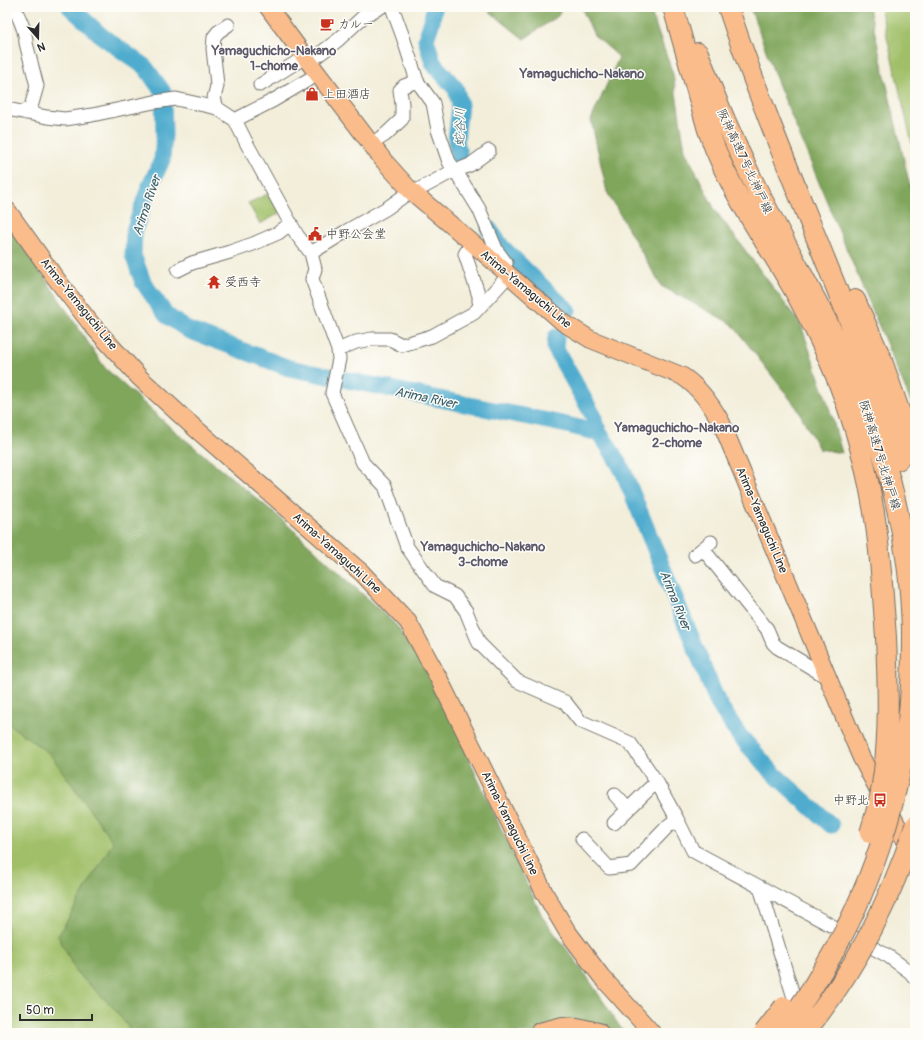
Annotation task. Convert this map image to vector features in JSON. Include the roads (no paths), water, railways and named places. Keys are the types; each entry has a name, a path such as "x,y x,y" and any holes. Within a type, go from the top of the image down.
{"highway":[{"path":"673,7 713,145 743,206 802,303 830,362 848,409 863,459 869,486 881,571 886,637 888,711 886,754 882,786 874,819 864,852 838,916 821,949 802,980 764,1033"},
{"name":"阪神高速7号北神戸線","path":"681,7 728,127 752,179 824,316 860,392 889,476 899,516 910,594 912,629 911,688 906,735 901,768 883,837 870,874 837,945 819,977 781,1033"},
{"name":"阪神高速7号北神戸線","path":"728,7 758,94 853,330 886,422 901,473 915,533"},
{"path":"779,146 870,333 883,365 915,456"},
{"path":"798,1033 812,1014 850,950 884,877 897,840 915,767"},
{"path":"804,1033 835,994 868,940 895,882 915,826"},
{"path":"540,1033 563,1027 577,1028 598,1033"}],"main road":[{"name":"Arima-Yamaguchi Line","path":"268,7 384,161 411,191 564,324 590,339 682,376 700,390 721,422 861,757 915,859"},
{"name":"Arima-Yamaguchi Line","path":"7,210 54,276 92,325 140,378 188,422 362,573 408,622 438,677 545,894 567,931 602,976 652,1033"},
{"name":"Arima-Yamaguchi Line","path":"602,976 662,1033"}],"street":[{"path":"7,109 26,111 31,107 37,86 23,26 14,7"},
{"path":"235,120 274,100 365,15 381,7"},
{"path":"338,354 356,342 372,339 390,339 402,344 432,336 474,313 506,273 506,262 497,251 479,209 455,170 448,162 438,130 433,103 417,81 392,7"},
{"path":"217,108 214,98 217,86 213,48 214,37 228,25"},
{"path":"260,85 311,65"},
{"path":"371,144 385,135 402,119 400,90 404,86 417,81"},
{"path":"7,104 47,117 65,119 176,98 217,108 235,120 297,235 311,253 315,269 312,279 338,354 332,393 363,463 385,486 407,547 435,586 455,596 466,611 479,643 517,681 565,702 580,721 630,743 658,784 693,851 888,956 910,972 915,978"},
{"path":"311,253 344,232 388,208 411,191 418,190 455,170 470,165 489,151"},
{"path":"178,270 192,263 253,244 278,233 291,224"},
{"path":"472,243 465,254 481,305"},
{"path":"703,549 736,598 767,629 773,643 777,647 827,677"},
{"path":"614,823 650,788 658,784"},
{"path":"615,794 628,809"},
{"path":"582,839 600,868 631,865 668,826 677,819"},
{"path":"760,887 804,1033"}],"waterway":[{"name":"Arima River","path":"70,7 103,37 145,67 163,92 164,135 162,160 149,188 134,231 133,255 143,282 166,315 188,330 289,368 567,425 599,433 623,471 718,703 739,735 772,772 831,825"},
{"name":"蛇谷川","path":"434,7 432,21 426,39 433,63 456,89 460,105 456,140 460,162"},
{"name":"蛇谷川","path":"489,229 502,247 568,310"},
{"name":"蛇谷川","path":"556,337 555,348 594,417 599,433"}],"place":[{"name":"カルー","path":"327,24"},
{"name":"上田酒店","path":"312,94"},
{"name":"中野公会堂","path":"315,234"},
{"name":"受西寺","path":"214,282"},
{"name":"中野北","path":"880,800"}],"district":[{"name":"Yamaguchicho-Nakano 1-chome","path":"274,58"},
{"name":"Yamaguchicho-Nakano","path":"582,73"},
{"name":"Yamaguchicho-Nakano 2-chome","path":"677,434"},
{"name":"Yamaguchicho-Nakano 3-chome","path":"483,554"}]}
